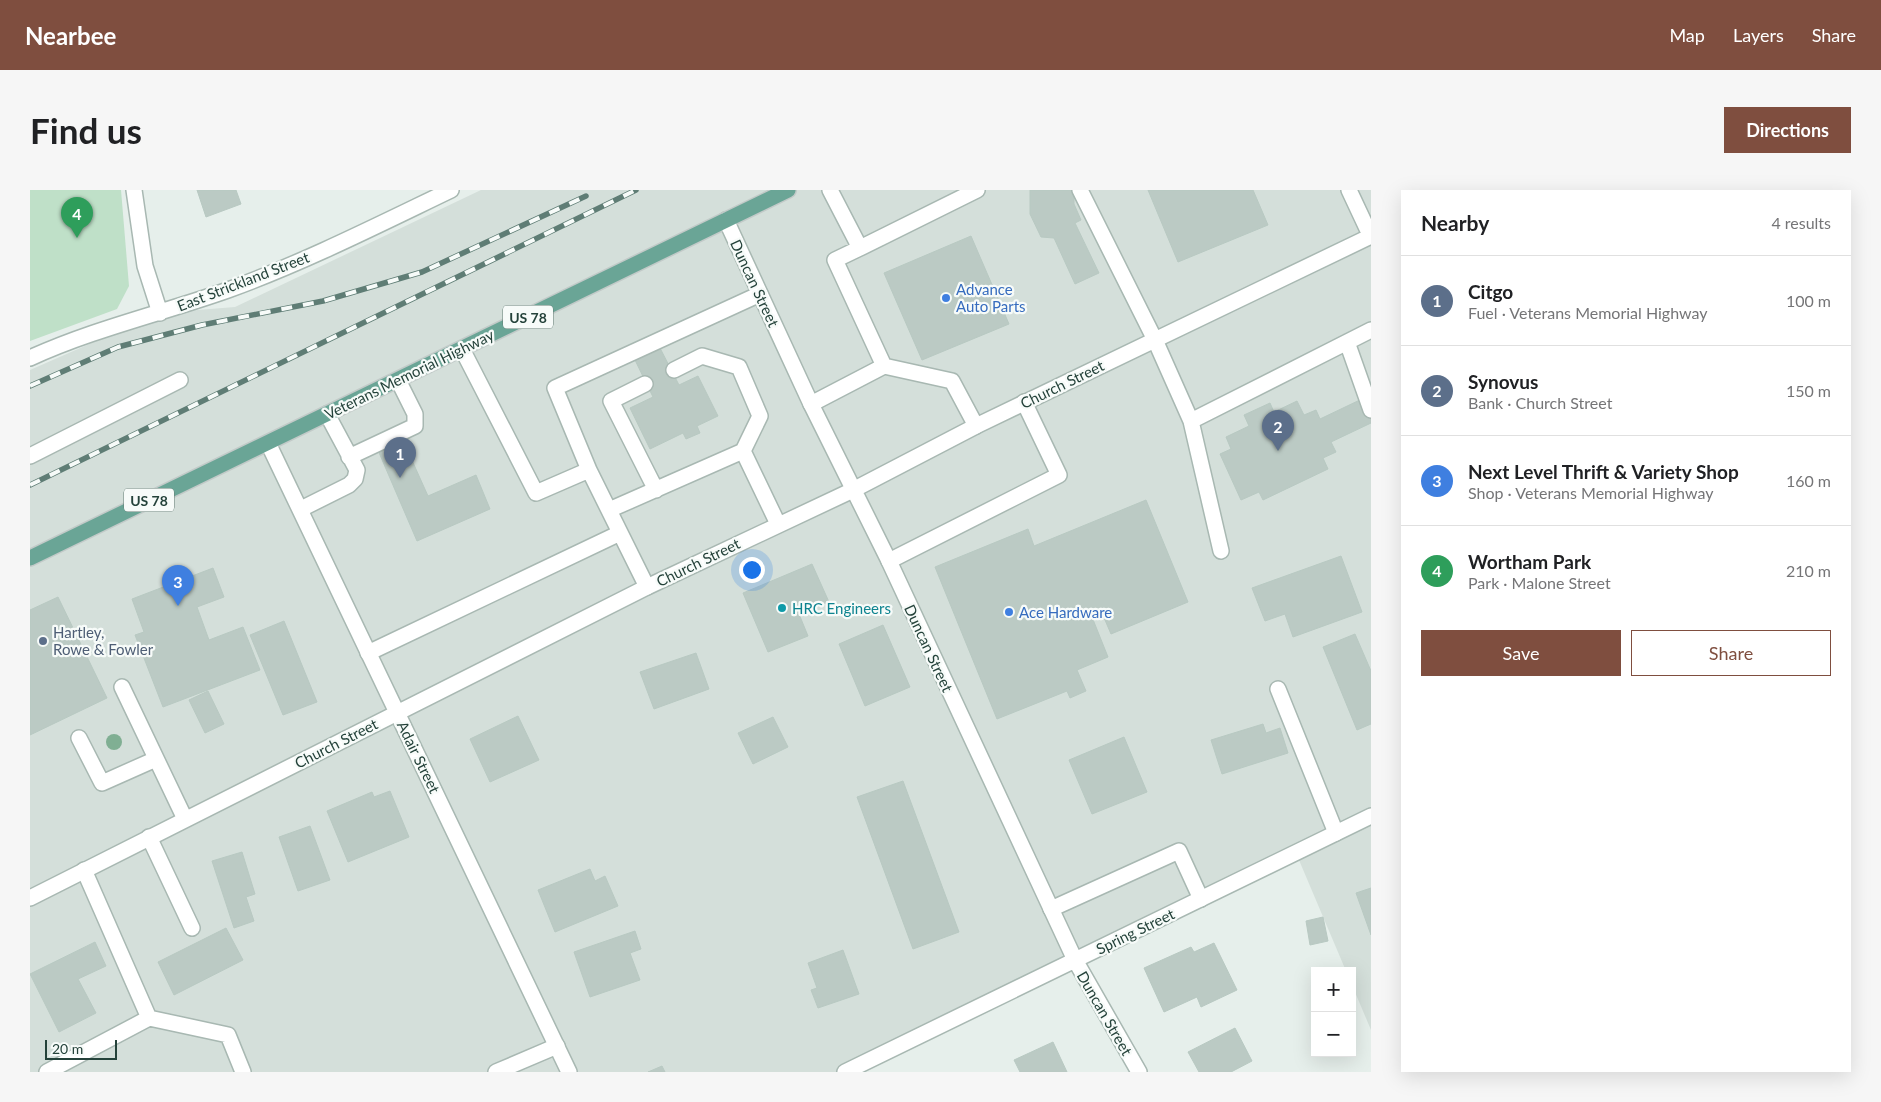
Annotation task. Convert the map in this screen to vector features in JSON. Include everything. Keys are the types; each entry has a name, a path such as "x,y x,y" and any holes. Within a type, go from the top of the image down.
{"main road":[{"name":"Veterans Memorial Highway","path":"30,558 788,190"}],"street":[{"path":"134,190 145,266 160,313"},
{"name":"East Strickland Street","path":"30,358 75,340 160,313 262,276 362,233 451,190"},
{"path":"830,190 860,248"},
{"path":"884,366 835,260 977,190"},
{"path":"1080,190 1155,340 1192,422 1221,551"},
{"path":"1349,190 1371,236"},
{"name":"Duncan Street","path":"726,220 811,404 889,560 1050,909 1075,960 1139,1072"},
{"name":"Church Street","path":"30,898 647,587 853,490 1024,402 1371,236"},
{"path":"647,587 589,470 555,388 760,294"},
{"path":"1192,422 1371,330"},
{"path":"1347,342 1371,410"},
{"path":"462,349 536,493 589,470"},
{"path":"609,510 743,451 760,416 739,367 702,356 674,370"},
{"path":"811,404 884,366 952,381 976,426"},
{"path":"30,456 180,380"},
{"path":"349,457 415,426 415,414 398,380"},
{"path":"646,384 611,401 656,490"},
{"path":"889,560 1059,475 1024,402"},
{"path":"301,509 349,485 355,479 356,470 327,414"},
{"name":"Adair Street","path":"268,442 569,1072"},
{"path":"743,451 778,524"},
{"path":"368,653 620,532"},
{"path":"122,687 185,819"},
{"path":"1278,689 1336,833"},
{"path":"79,738 102,783 156,759"},
{"name":"Spring Street","path":"845,1072 1371,816"},
{"path":"149,838 192,928"},
{"path":"1050,909 1179,851 1201,899"},
{"path":"84,870 149,1018"},
{"path":"47,1072 149,1018 228,1034 243,1072"},
{"path":"496,1072 557,1046"}],"shaded area":[{"path":"481,190 1371,190 1371,1030 1356,994 1356,967 1344,967 1296,853 845,1072 30,1072 30,370 160,313 235,307"}],"green space":[{"path":"30,190 121,190 129,286 117,309 30,341"}],"building":[{"path":"197,190 236,190 241,204 206,217"},
{"path":"1030,190 1074,190 1074,204 1081,220 1075,223 1099,273 1075,284 1054,238 1041,237 1030,214"},
{"path":"1148,190 1253,190 1268,225 1178,262"},
{"name":"Advance Auto Parts","path":"971,236 1009,324 922,360 884,273"},
{"path":"660,348 679,385 698,376 718,416 697,426 700,433 686,439 683,433 650,449 630,408 653,397 635,360"},
{"path":"1364,398 1371,413 1371,423 1331,442 1336,452 1323,458 1328,469 1263,500 1259,492 1241,500 1220,454 1231,449 1226,437 1249,426 1244,415 1270,403 1274,412 1297,401 1304,415 1316,410 1320,419"},
{"path":"402,438 428,496 476,475 490,509 417,541 377,448"},
{"path":"1146,500 1188,602 1111,634 1102,613 1092,617 1108,657 1077,670 1086,691 1070,698 1067,691 997,719 935,567 1028,529 1034,546"},
{"path":"1341,556 1362,612 1293,637 1285,614 1265,621 1252,588"},
{"name":"HRC Engineers","path":"812,564 829,602 799,614 808,636 768,652 743,593"},
{"path":"213,568 224,597 197,607 209,640 243,627 260,670 163,707 135,635 144,632 132,599"},
{"path":"58,597 107,698 30,735 30,610"},
{"path":"284,621 317,702 283,715 250,635"},
{"path":"883,625 910,687 865,706 839,644"},
{"path":"1355,634 1371,671 1371,724 1357,730 1323,647"},
{"path":"696,653 709,689 654,709 640,672"},
{"path":"208,691 224,724 205,733 189,700"},
{"path":"518,716 539,760 490,782 470,739"},
{"path":"773,717 788,747 753,764 738,733"},
{"path":"1263,724 1266,733 1280,728 1288,753 1222,774 1211,740"},
{"path":"1124,737 1147,792 1092,814 1069,760"},
{"path":"903,781 959,932 913,949 857,797"},
{"path":"390,791 409,837 348,862 327,811 372,792 374,797"},
{"path":"310,826 330,880 298,891 279,837"},
{"path":"242,852 255,894 246,897 254,921 234,928 212,861"},
{"path":"590,869 595,881 605,876 618,906 555,932 538,890"},
{"path":"1371,888 1371,935 1356,893"},
{"path":"1323,917 1328,941 1310,945 1306,921"},
{"path":"226,928 243,960 174,995 158,962"},
{"path":"635,931 641,949 630,953 640,980 590,997 574,952"},
{"path":"95,942 106,966 78,979 96,1013 59,1032 30,974"},
{"path":"1214,943 1237,990 1201,1007 1197,997 1164,1012 1144,968 1191,947 1194,952"},
{"path":"843,950 859,994 818,1008 811,990 817,988 808,963"},
{"path":"1235,1028 1252,1061 1231,1072 1199,1072 1188,1052"},
{"path":"1053,1042 1067,1072 1020,1072 1014,1060"},
{"path":"662,1066 665,1072 648,1072"}],"railway":[{"path":"30,485 636,190"},
{"path":"30,386 118,347 202,325 323,301 422,272 586,196"}],"place":[{"name":"Wortham Park","path":"77,238"},
{"name":"Advance Auto Parts","path":"946,298"},
{"name":"Synovus","path":"1278,451"},
{"name":"Citgo","path":"400,478"},
{"name":"Next Level Thrift & Variety Shop","path":"178,606"},
{"name":"HRC Engineers","path":"782,608"},
{"name":"Ace Hardware","path":"1009,612"},
{"name":"Hartley, Rowe & Fowler","path":"43,641"}]}
